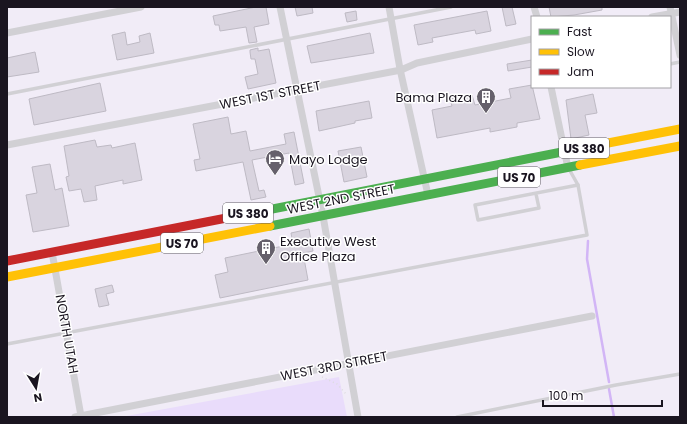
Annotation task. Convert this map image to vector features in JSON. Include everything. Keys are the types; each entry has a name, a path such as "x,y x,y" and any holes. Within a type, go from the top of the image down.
{"main road":[{"name":"WEST 2ND STREET","path":"7,261 680,130"},
{"name":"WEST 2ND STREET","path":"7,277 680,146"}],"street":[{"path":"7,33 141,7"},
{"path":"280,7 296,90 320,199 358,417"},
{"path":"389,7 428,195"},
{"path":"670,10 680,54"},
{"path":"655,16 670,10 680,12"},
{"name":"WEST 1ST STREET","path":"7,145 401,70 417,63 531,39"},
{"path":"552,88 568,168"},
{"name":"NORTH UTAH","path":"52,252 78,416"},
{"name":"WEST 3RD STREET","path":"78,416 592,316"}],"lane":[{"path":"7,94 451,7"},
{"path":"7,344 587,235 578,186 568,168"},
{"path":"536,194 539,208 478,220 475,206 536,194 578,186"},
{"path":"457,417 616,385 680,374"}],"path":[{"path":"318,376 324,377 337,384 347,396"}],"shaded area":[{"path":"339,377 347,417 121,417"}],"building":[{"path":"256,7 266,7 269,24 254,27 257,42 249,43 246,27 220,31 219,25 215,25 213,16"},
{"path":"295,7 312,7 313,13 297,16"},
{"path":"502,7 512,7 516,24 506,26"},
{"path":"549,7 602,7 602,10 574,15 551,16"},
{"path":"356,11 357,20 347,22 345,13"},
{"path":"487,11 491,31 476,34 475,30 432,38 433,42 418,45 414,25"},
{"path":"125,32 127,45 140,42 139,36 150,33 154,53 117,60 112,35"},
{"path":"370,33 374,53 311,63 307,46"},
{"path":"258,48 258,51 269,49 276,83 248,89 245,77 258,74 255,59 251,59 250,50"},
{"path":"35,52 39,72 7,77 7,58"},
{"path":"531,60 531,67 508,71 507,64"},
{"path":"100,83 106,111 34,125 29,99"},
{"name":"Bama Plaza","path":"531,85 540,119 517,123 517,127 490,132 490,128 437,138 432,110 452,106 450,99 472,95 475,105 511,98 509,89"},
{"path":"593,94 597,113 585,115 589,135 571,139 566,100"},
{"path":"369,101 372,118 319,131 316,111"},
{"path":"228,117 231,134 246,131 250,151 286,144 284,134 294,132 304,183 295,185 289,153 252,160 259,191 264,190 266,197 251,200 243,162 196,171 194,160 200,159 193,124"},
{"path":"95,140 97,147 111,145 112,148 135,143 142,180 123,184 123,180 95,186 97,200 84,202 81,189 69,191 66,177 69,176 64,146"},
{"path":"361,147 367,177 344,182 338,151"},
{"path":"50,164 55,190 62,188 69,226 33,232 26,195 37,193 32,167"},
{"name":"Executive West Office Plaza","path":"309,229 313,251 303,253 308,280 220,298 215,275 228,272 225,258 293,244 291,233"},
{"path":"112,285 114,292 106,294 109,305 99,307 95,289"}],"waterway":[{"path":"588,241 587,259 609,382"},
{"path":"609,389 614,417"}],"traffic: fast":[{"path":"252,213 567,151"},
{"path":"270,226 580,165"}],"traffic: slow":[{"path":"567,151 680,129"},
{"path":"580,165 680,146"},
{"path":"7,277 270,226"}],"traffic: jam":[{"path":"7,261 252,213"}],"place":[{"name":"Bama Plaza","path":"486,114"},
{"name":"Mayo Lodge","path":"275,176"},
{"name":"Executive West Office Plaza","path":"266,265"}]}
